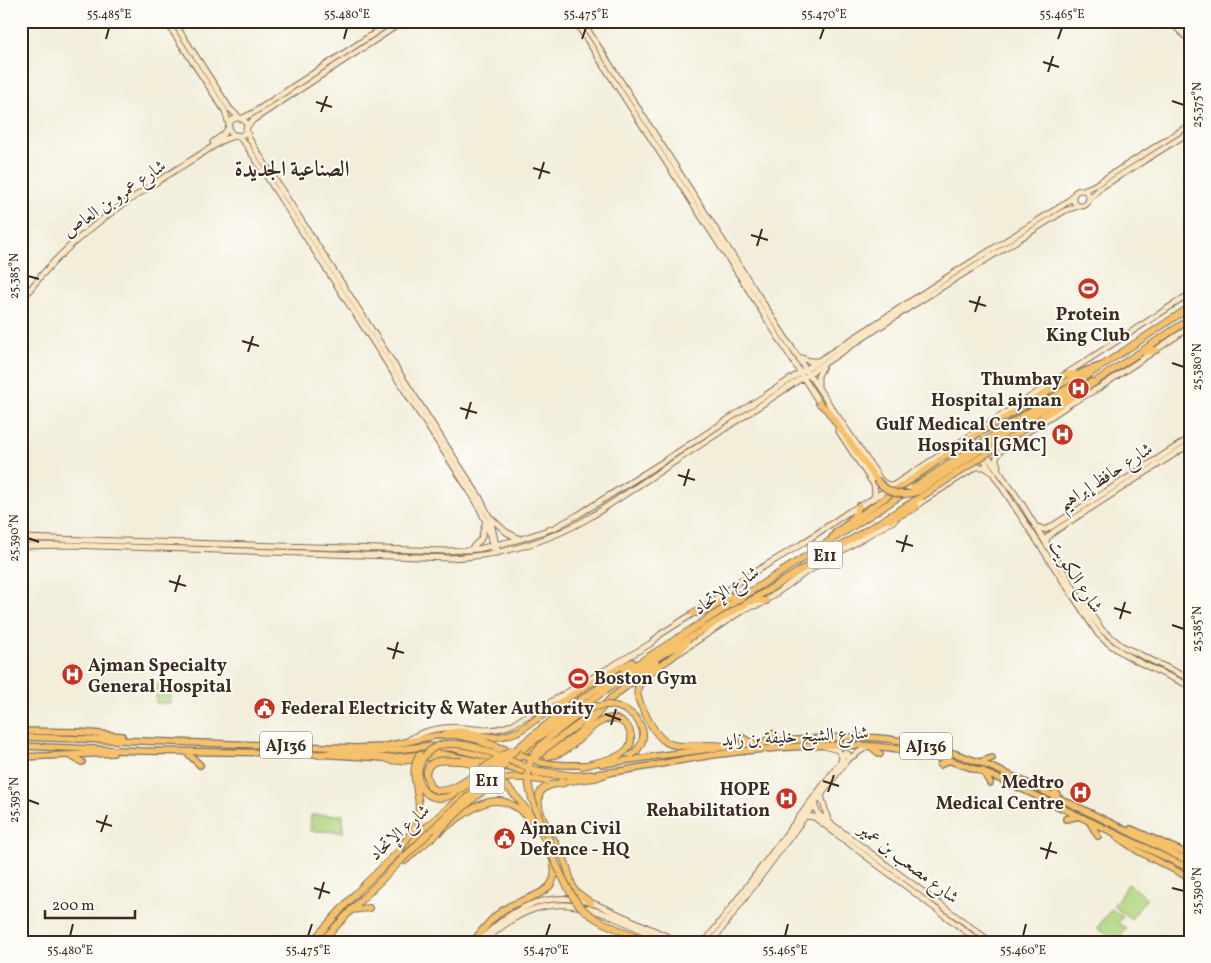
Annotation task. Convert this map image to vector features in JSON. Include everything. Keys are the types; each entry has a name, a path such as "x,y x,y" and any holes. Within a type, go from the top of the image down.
{"highway":[{"name":"شارع الإتحاد","path":"625,674 672,652 688,638 920,497 1102,365 1190,307"},
{"name":"شارع الإتحاد","path":"312,942 355,894 480,780 625,674 662,648 913,488 1026,421 1074,397 1190,320"},
{"path":"1139,353 1156,350"},
{"path":"820,403 878,482 885,488 903,494 917,492 1074,390 1100,380"},
{"path":"1067,406 1074,397"},
{"path":"872,526 883,524 916,507"},
{"path":"693,614 702,612 733,596 746,594"},
{"path":"753,600 766,601"},
{"path":"444,735 455,731 496,737 519,731 593,682 627,666 651,651 662,648"},
{"path":"651,942 606,923 586,911 571,894 552,855 532,802 532,772 534,762 540,753 672,652"},
{"path":"672,652 644,679 638,689 638,700 651,728 659,737 673,745 686,747 725,746"},
{"path":"536,756 568,743 611,698"},
{"path":"399,852 413,832 418,817 419,801 414,773 415,763 421,753 432,744 447,740 462,741 482,745 505,754 519,752 526,750 583,713 594,708 610,705 621,708 636,718 643,732 641,744 632,755 603,764"},
{"path":"318,755 378,752 427,746 453,748 498,759 552,756 562,752 594,726 606,719 615,719 626,724 632,738 627,750 615,758 583,766"},
{"path":"532,772 530,762 538,748 563,727"},
{"path":"480,780 474,781 448,797 437,798 422,788 418,770 422,758 428,751 439,745 452,744 477,749 532,772 574,776"},
{"name":"شارع الإتحاد","path":"322,942 391,869 449,813 519,752"},
{"path":"462,761 440,760 431,763 427,768 426,774 430,787 439,792 450,790 503,754 519,752"},
{"path":"385,758 392,761 436,756 462,761 486,772 506,785 527,810 578,894 591,903"},
{"path":"570,882 564,859 542,815 538,803 540,794 544,788 550,785 602,776 612,772"},
{"path":"391,869 401,865 484,791 500,780 519,777 564,783"},
{"path":"438,832 470,810 487,802 500,801 515,806 548,842"},
{"path":"473,942 493,918 508,907 548,887 554,875 552,855"},
{"path":"351,910 369,908"}],"main road":[{"path":"166,21 225,111 231,133 237,135 247,146 472,496 488,519 503,530 521,539"},
{"path":"173,21 230,109 245,122 252,143 480,498 488,519 496,553"},
{"path":"229,126 233,119 253,114 393,21"},
{"path":"575,21 820,403"},
{"path":"582,21 878,482 892,486"},
{"path":"1170,21 1190,41"},
{"path":"1176,21 1190,36"},
{"path":"237,135 244,133 256,118 400,22"},
{"path":"378,38 386,31 383,28"},
{"path":"615,83 619,83 632,100"},
{"path":"818,387 818,376 822,363 954,273 1064,204 1076,192 1093,186 1190,125"},
{"name":"شارع عمرو بن العاص","path":"21,297 50,261 78,234 221,136 229,126"},
{"path":"21,538 323,546 432,551 470,550 521,539 543,532 578,515 1064,211 1085,205 1100,188 1190,132"},
{"name":"شارع عمرو بن العاص","path":"21,302 51,263 90,228 223,140 237,135"},
{"path":"1083,190 1087,194 1088,201"},
{"path":"1072,197 1073,202 1078,206"},
{"path":"318,256 330,272 336,273"},
{"path":"743,281 756,298 762,299"},
{"path":"405,742 413,736 436,729 491,730 508,726 648,646 660,634 693,614 741,580 900,481 1190,294"},
{"path":"1001,421 998,426 984,436 990,450 995,452 1099,388 1190,327"},
{"path":"374,343 380,345 389,360 395,364"},
{"path":"798,357 807,361 822,363"},
{"path":"21,546 60,545 440,558 472,557 496,553 543,540 580,523 789,384 794,363"},
{"path":"840,529 964,442 1050,390 1102,365"},
{"path":"1066,374 1080,374"},
{"path":"789,384 801,385 811,390"},
{"path":"964,442 976,444 979,433"},
{"name":"شارع حافظ إبراهيم","path":"1046,545 1048,532 1190,438"},
{"path":"1009,486 997,464 996,458 999,452 1013,440"},
{"name":"شارع الكويت","path":"976,444 978,451 1092,627 1107,643 1122,653 1190,686"},
{"name":"شارع الكويت","path":"976,444 982,448 1018,498 1066,577 1098,624 1117,643 1190,679"},
{"name":"شارع حافظ إبراهيم","path":"1048,532 1190,444"},
{"path":"951,452 967,448 976,460 976,463 965,473"},
{"path":"672,652 682,651 746,608 758,606 805,573 868,535 906,515 975,467 981,466 994,474"},
{"path":"900,481 911,480"},
{"path":"873,498 878,482"},
{"path":"1003,487 1006,486 1012,495 1018,498"},
{"path":"830,542 833,536 855,515 859,506"},
{"path":"470,550 481,539 488,519"},
{"name":"شارع حافظ إبراهيم","path":"1034,525 1048,532"},
{"path":"288,552 296,550 319,551 323,546"},
{"path":"1056,570 1063,579 1066,577"},
{"path":"1067,588 1070,586 1079,597"},
{"path":"39,731 45,727"},
{"path":"867,737 875,730"},
{"path":"22,732 39,731 122,736 136,740"},
{"name":"AJ136","path":"22,732 67,738 344,748 370,748 444,735 476,738 519,752"},
{"path":"763,743 773,734"},
{"path":"741,737 753,744"},
{"name":"شارع الشيخ خليفة بن زايد","path":"519,752 542,763 583,766 725,746 821,737 867,737 928,746 980,762 1190,862"},
{"name":"AJ136","path":"21,746 126,751 300,753 385,758"},
{"path":"823,746 838,750 844,759"},
{"name":"شارع الشيخ خليفة بن زايد","path":"385,758 437,753 544,775 574,776 612,772 713,755 823,746 869,746 909,750 950,759 983,771 1190,869"},
{"path":"707,942 840,763 869,746 880,754"},
{"path":"21,756 68,756 126,751"},
{"path":"186,752 200,765"},
{"path":"68,756 82,762"},
{"path":"980,762 992,758"},
{"path":"707,942 806,816 844,759"},
{"path":"940,764 950,759"},
{"path":"983,771 990,782"},
{"path":"1054,786 1058,798"},
{"path":"821,795 828,820"},
{"path":"814,804 816,815"},
{"name":"شارع مصعب بن عمير","path":"816,815 980,942"},
{"name":"شارع مصعب بن عمير","path":"806,816 816,815 828,820 991,942"},
{"path":"1066,819 1079,816"},
{"path":"1089,821 1098,836"},
{"path":"1113,824 1180,848 1190,855"},
{"path":"1107,830 1130,846 1188,877"},
{"path":"1179,876 1188,877"},
{"path":"479,942 511,913 537,902 564,899 591,903 679,942"},
{"path":"484,942 503,926 519,916 538,908 564,904 580,905 603,912 666,942"}],"green space":[{"path":"157,684 171,684 171,703 156,703"},
{"path":"311,815 343,815 343,832 310,831"},
{"path":"1128,884 1147,898 1131,919 1113,906"},
{"path":"1111,909 1123,917 1118,923 1126,928 1117,942 1097,928"}],"place":[{"name":"Protein King Club","path":"1088,289"},
{"name":"Thumbay Hospital ajman","path":"1078,389"},
{"name":"Gulf Medical Centre Hospital [GMC]","path":"1062,434"},
{"name":"Ajman Specialty General Hospital","path":"72,675"},
{"name":"Boston Gym","path":"578,678"},
{"name":"Federal Electricity & Water Authority","path":"265,708"},
{"name":"Medtro Medical Centre","path":"1080,792"},
{"name":"HOPE Rehabilitation","path":"786,799"},
{"name":"Ajman Civil Defence - HQ","path":"504,838"}],"district":[{"name":"الصناعية الجديدة","path":"292,168"}]}
